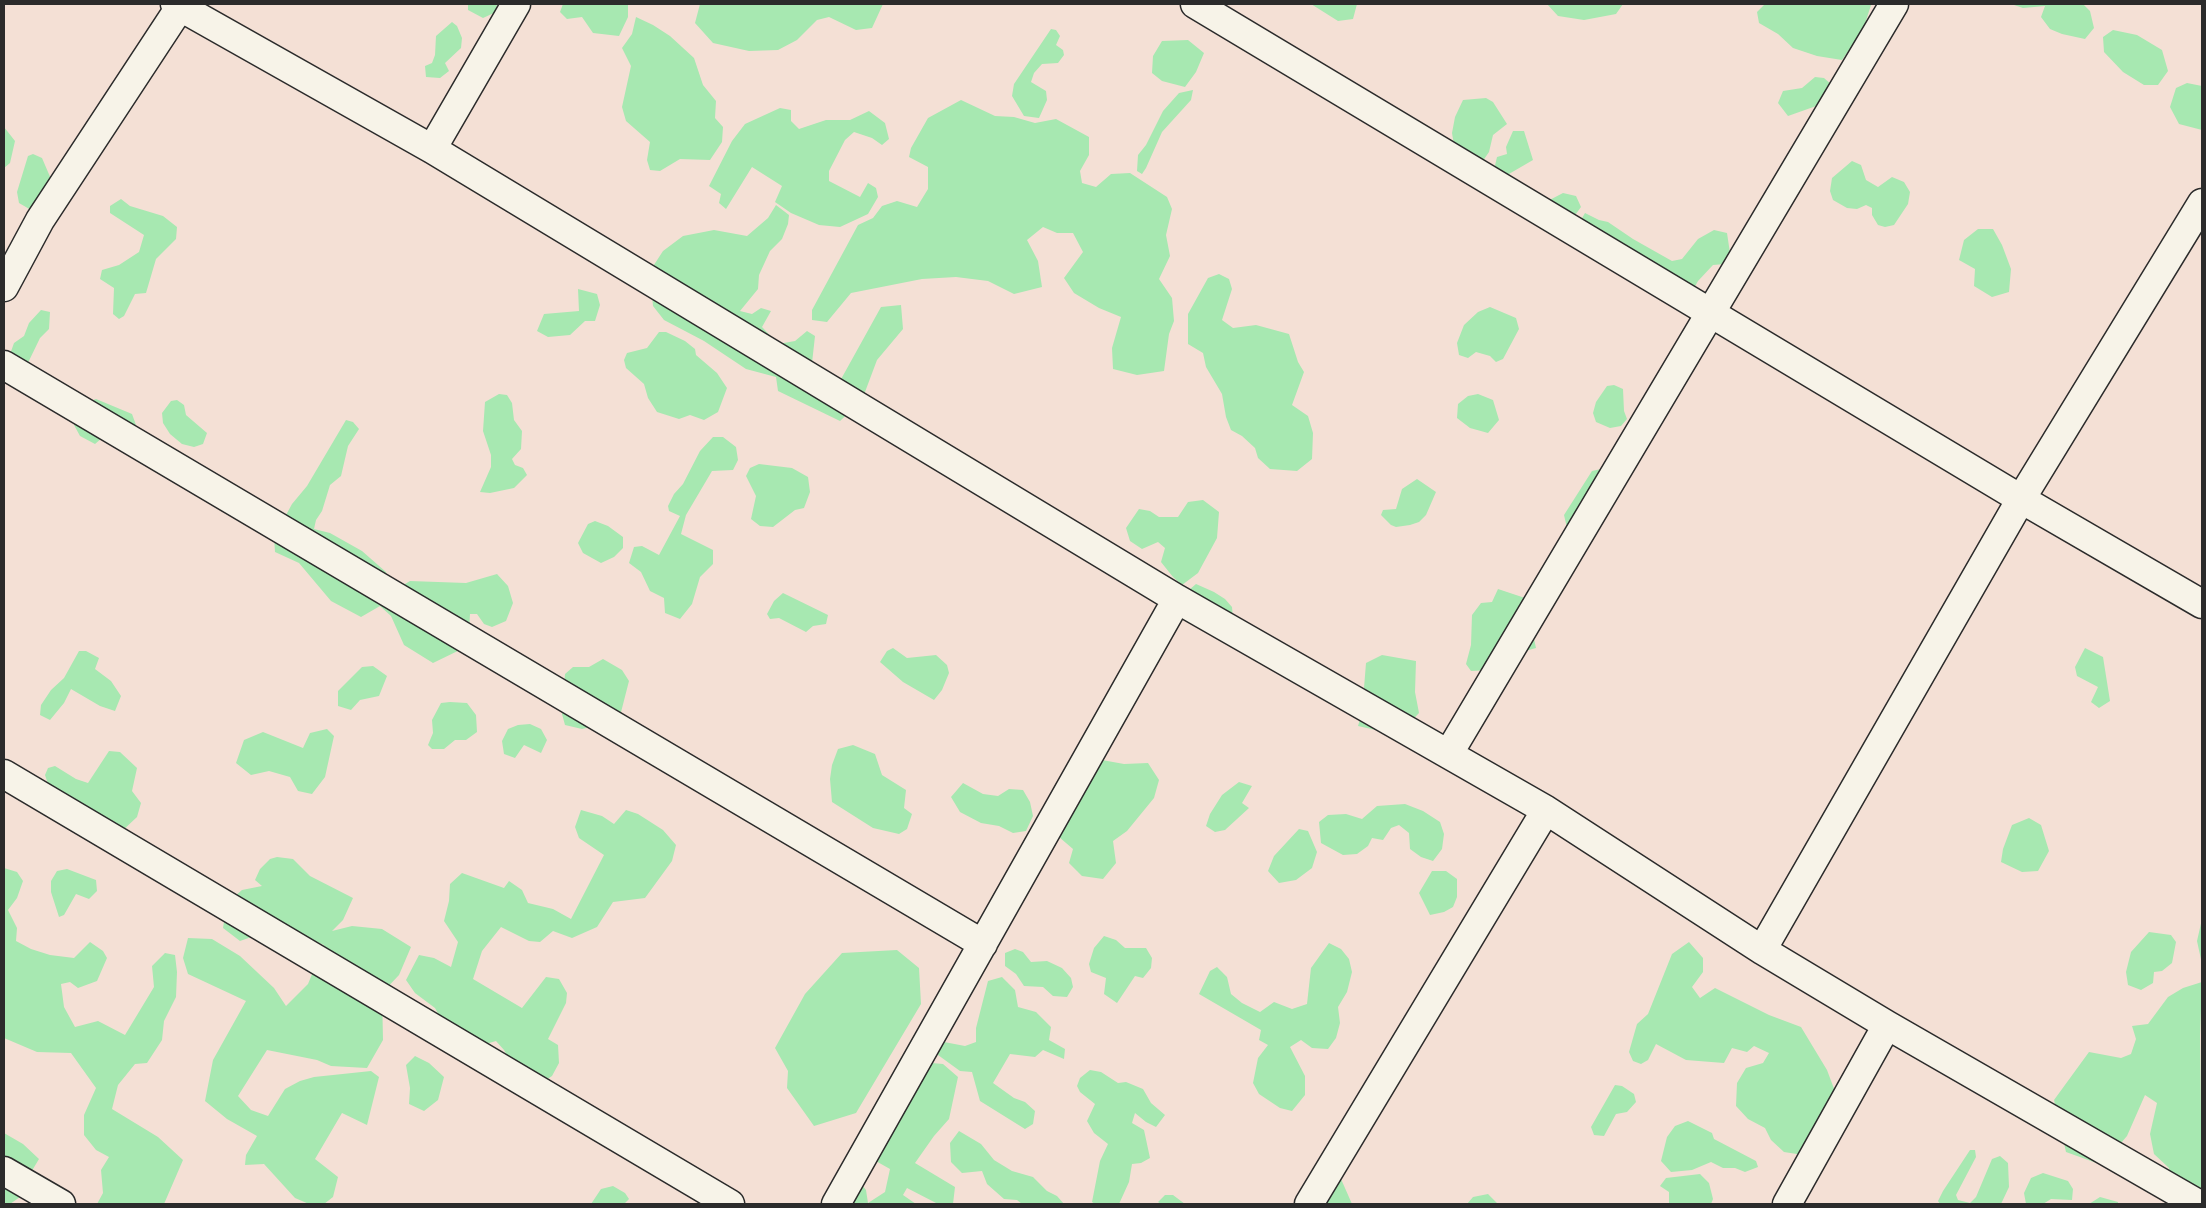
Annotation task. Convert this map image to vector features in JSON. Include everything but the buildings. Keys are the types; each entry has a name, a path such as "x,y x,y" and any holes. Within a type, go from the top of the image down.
{"street":[{"path":"432,150 516,4"},
{"path":"1195,4 2021,499 2202,604"},
{"path":"1448,753 1894,4"},
{"path":"4,287 40,220 178,5 432,150 1176,598 1546,810 1762,950 1887,1025 2198,1204"},
{"path":"1762,950 2021,499 2202,203"},
{"path":"4,365 983,944"},
{"path":"836,1204 1176,598"},
{"path":"4,774 730,1204"},
{"path":"1309,1204 1546,810"},
{"path":"1787,1204 1887,1025"},
{"path":"4,1170 56,1203"}],"green space":[{"path":"468,4 497,4 496,12 483,18 468,10"},
{"path":"563,4 628,4 628,17 619,36 593,33 582,17 567,19 560,12"},
{"path":"700,4 883,4 872,28 856,30 829,17 817,20 797,40 778,50 749,51 713,43 695,23"},
{"path":"1311,4 1357,4 1353,19 1338,21"},
{"path":"1547,4 1623,4 1616,14 1584,20 1558,16"},
{"path":"1765,4 1871,5 1863,30 1842,60 1817,56 1793,48 1778,34 1759,23 1757,12"},
{"path":"2011,4 2083,4 2090,11 2094,28 2085,39 2062,34 2050,29 2041,17 2045,6 2023,8"},
{"path":"636,17 670,36 694,58 703,85 716,101 715,118 723,127 722,142 710,160 680,159 660,171 650,170 647,160 650,142 626,121 622,107 631,66 622,48 632,34"},
{"path":"452,22 457,26 462,38 461,48 445,63 449,71 440,78 426,77 425,66 432,63 435,55 436,36"},
{"path":"1051,29 1056,30 1060,36 1056,45 1063,50 1064,55 1058,63 1042,64 1034,73 1031,82 1046,91 1047,100 1039,118 1024,116 1012,96 1014,84"},
{"path":"2113,30 2137,35 2162,50 2168,71 2158,85 2144,85 2123,72 2104,52 2103,37"},
{"path":"1188,40 1204,53 1196,72 1185,87 1162,81 1152,73 1153,56 1162,41"},
{"path":"1815,77 1824,78 1832,85 1819,105 1788,116 1778,103 1783,91 1802,88"},
{"path":"2187,83 2202,86 2202,130 2179,124 2170,107 2176,88"},
{"path":"1193,90 1191,100 1162,132 1142,174 1137,171 1138,155 1146,145 1163,111 1179,93"},
{"path":"1486,98 1493,102 1507,124 1493,135 1489,152 1480,165 1455,151 1452,133 1455,117 1463,100"},
{"path":"961,100 995,116 1014,117 1035,123 1056,119 1089,137 1089,155 1080,171 1082,183 1096,187 1111,174 1130,173 1167,197 1172,209 1166,235 1170,256 1159,279 1172,298 1174,321 1169,334 1164,371 1137,375 1113,369 1112,348 1121,317 1099,308 1074,293 1064,278 1083,252 1073,233 1057,233 1043,227 1027,240 1038,261 1042,287 1014,294 988,281 956,277 922,279 851,293 827,322 812,320 812,310 858,225 873,218 882,206 897,201 917,207 928,189 928,167 909,157 911,148 928,118"},
{"path":"780,108 791,110 791,121 799,129 826,120 850,120 869,111 885,123 889,139 882,145 872,138 854,132 845,140 829,171 829,181 860,197 868,183 876,188 878,197 868,214 840,227 819,225 791,213 775,202 782,186 752,167 726,209 719,203 721,194 709,186 732,141 745,124"},
{"path":"4,127 15,141 10,163 4,168"},
{"path":"1513,131 1524,131 1533,160 1502,178 1493,174 1497,157 1507,154 1506,147"},
{"path":"33,154 42,158 51,179 31,210 19,203 17,192 28,156"},
{"path":"1852,161 1861,165 1866,180 1878,187 1892,177 1904,182 1910,192 1908,204 1894,225 1885,227 1878,225 1872,215 1872,208 1866,205 1857,209 1847,208 1833,200 1830,191 1832,178"},
{"path":"1563,193 1576,196 1581,207 1567,226 1540,205"},
{"path":"121,199 130,206 163,216 177,227 176,239 156,259 146,293 135,294 124,316 119,319 113,314 114,288 100,279 102,270 119,265 139,252 144,235 110,213 110,206"},
{"path":"776,205 789,215 788,224 782,239 770,251 759,275 758,289 740,311 752,314 761,308 771,311 762,327 778,344 795,341 807,331 815,336 811,372 840,381 881,307 901,305 903,329 877,360 862,400 840,421 778,391 776,377 746,369 704,341 664,320 653,306 650,271 663,251 683,236 714,230 747,236 768,218"},
{"path":"1585,213 1608,222 1633,239 1672,261 1682,259 1698,239 1714,230 1727,233 1730,253 1725,264 1713,265 1698,281 1687,301 1577,227"},
{"path":"1978,229 1993,229 2002,245 2011,269 2009,292 1992,297 1974,286 1975,269 1959,260 1964,240"},
{"path":"1219,274 1229,279 1232,289 1222,320 1233,328 1256,325 1289,334 1298,362 1304,372 1292,405 1308,416 1313,433 1312,459 1297,471 1270,469 1258,458 1255,448 1242,436 1231,430 1226,417 1222,394 1206,367 1203,353 1188,344 1188,314 1208,278"},
{"path":"578,289 597,294 600,305 595,321 585,321 570,335 548,337 537,331 544,314 579,311"},
{"path":"1490,307 1516,318 1519,329 1503,359 1496,362 1490,356 1476,352 1468,358 1459,355 1457,343 1464,325 1478,312"},
{"path":"41,310 50,312 49,329 40,338 25,369 8,360 14,343 24,336 29,323"},
{"path":"659,332 666,332 685,341 695,349 696,355 717,373 727,388 718,412 704,420 690,415 679,419 657,412 648,398 644,384 626,368 624,360 627,353 647,348"},
{"path":"1614,385 1623,389 1624,411 1627,419 1621,426 1610,428 1596,422 1593,413 1596,402 1607,386"},
{"path":"499,394 507,395 512,403 514,420 522,431 521,449 512,459 515,465 523,468 527,475 514,488 490,493 480,492 491,467 491,455 483,431 485,402"},
{"path":"1478,394 1493,400 1499,420 1488,433 1470,428 1457,418 1458,404 1468,396"},
{"path":"96,399 132,414 136,425 130,434 109,432 95,444 80,436 74,425 81,405"},
{"path":"177,400 184,405 186,415 207,433 203,444 194,447 182,444 170,434 163,423 162,413 171,401"},
{"path":"346,420 353,422 359,429 348,446 341,476 330,485 314,529 330,533 362,551 386,572 389,587 395,590 410,581 466,583 497,574 508,586 513,603 506,621 492,627 484,624 477,614 470,614 468,646 433,663 404,645 391,616 380,606 361,617 331,601 299,563 275,552 274,537 292,504 307,486"},
{"path":"713,437 723,437 736,447 738,460 733,470 712,471 686,515 681,534 713,550 713,564 700,577 692,604 680,619 665,613 664,598 650,591 641,572 629,563 634,547 642,546 659,555 680,516 669,511 668,506 674,494 683,484 700,451"},
{"path":"759,464 792,468 808,477 810,492 804,508 795,510 773,527 760,526 751,519 756,496 746,476 750,468"},
{"path":"1610,467 1567,528 1564,515 1592,471"},
{"path":"1417,479 1436,492 1426,515 1419,522 1410,525 1396,527 1391,525 1381,515 1383,510 1396,509 1402,489"},
{"path":"1203,500 1219,512 1217,538 1198,573 1182,585 1161,562 1165,548 1158,542 1142,549 1130,541 1126,528 1139,509 1150,511 1159,517 1178,517 1188,502"},
{"path":"595,521 608,526 623,537 623,548 614,557 601,563 583,553 578,543 588,524"},
{"path":"1196,584 1225,599 1232,607 1233,619 1189,590"},
{"path":"1498,589 1525,598 1536,648 1507,656 1490,670 1471,671 1466,664 1471,645 1472,615 1481,603 1492,602"},
{"path":"783,593 828,615 826,624 813,626 806,632 779,618 770,619 767,614 774,601"},
{"path":"893,648 907,658 936,655 947,665 949,673 942,690 934,700 903,682 880,662 887,651"},
{"path":"2085,648 2103,657 2110,701 2099,708 2091,702 2098,687 2077,676 2075,667"},
{"path":"79,651 86,651 99,658 95,669 111,681 121,696 115,711 100,706 71,689 64,703 50,720 40,715 41,705 51,690 64,678"},
{"path":"1382,655 1416,661 1415,692 1419,713 1398,735 1358,726 1366,700 1364,688 1366,663"},
{"path":"603,659 622,670 629,681 619,720 582,729 565,725 562,714 565,674 573,667 589,667"},
{"path":"373,666 387,676 379,696 360,700 351,710 338,706 338,691 362,667"},
{"path":"441,703 467,703 476,715 477,732 466,740 455,740 444,749 432,749 428,745 433,733 432,720"},
{"path":"530,724 541,729 547,740 541,753 524,745 515,758 504,754 502,741 508,729 518,725"},
{"path":"327,729 334,736 325,777 312,794 298,791 290,777 269,771 251,775 236,763 244,740 263,732 303,748 310,733"},
{"path":"853,745 875,754 882,775 906,790 904,808 912,814 907,829 899,834 873,828 832,802 830,779 832,765 838,749"},
{"path":"109,751 120,752 137,768 132,791 141,803 137,817 121,832 49,787 45,775 48,768 55,766 76,779 88,783"},
{"path":"1080,756 1124,764 1148,763 1159,780 1154,798 1127,831 1113,841 1116,863 1103,879 1082,876 1069,863 1073,849 1059,837 1049,798 1063,772"},
{"path":"1239,782 1252,786 1242,803 1249,808 1225,830 1215,832 1206,826 1210,814 1222,795"},
{"path":"963,783 983,794 998,796 1009,789 1023,790 1030,802 1033,816 1026,831 1013,833 999,826 981,823 960,812 951,797"},
{"path":"1405,804 1423,811 1440,822 1444,834 1442,849 1433,861 1421,857 1410,849 1409,833 1399,825 1391,828 1383,840 1372,838 1368,846 1357,854 1343,855 1321,843 1319,822 1328,815 1346,814 1362,819 1377,806"},
{"path":"581,810 602,816 614,824 626,810 638,814 663,830 676,845 672,861 645,898 613,902 597,927 572,938 553,931 540,942 529,941 501,927 482,951 473,979 522,1008 546,977 559,979 567,993 566,1003 548,1039 558,1045 559,1063 552,1076 543,1082 514,1068 504,1050 496,1041 479,1046 443,1023 435,1008 415,993 406,980 419,955 434,958 451,967 458,942 444,921 449,901 450,884 462,873 504,888 509,881 522,890 528,903 553,909 571,919 604,855 579,838 575,827"},
{"path":"2029,818 2041,825 2049,851 2038,871 2022,872 2001,862 2003,849 2012,825"},
{"path":"1299,829 1308,831 1317,852 1312,868 1296,880 1279,883 1268,871 1274,856"},
{"path":"277,857 293,859 310,876 353,898 343,920 332,931 352,926 382,929 411,947 399,975 382,993 383,1040 367,1068 331,1066 317,1060 267,1050 238,1096 251,1110 268,1116 285,1089 300,1081 314,1077 371,1071 379,1077 367,1125 342,1113 315,1159 338,1177 333,1197 324,1204 309,1204 295,1198 264,1164 245,1165 246,1155 257,1136 227,1119 205,1101 213,1060 246,1001 188,974 183,958 188,938 212,939 240,956 274,988 286,1006 308,984 324,945 303,936 260,934 240,941 223,928 227,903 242,890 262,886 255,880 260,869 270,859"},
{"path":"4,868 17,872 23,881 17,898 8,910 17,928 16,941 31,949 50,955 74,958 90,942 103,951 107,958 97,981 78,988 70,982 61,984 64,1007 75,1027 98,1021 125,1035 154,987 152,966 165,953 175,955 177,972 176,997 164,1021 162,1040 147,1063 135,1064 118,1085 112,1109 158,1137 183,1160 164,1204 97,1204 103,1193 101,1170 109,1157 96,1150 84,1135 84,1115 96,1088 71,1053 37,1052 4,1038"},
{"path":"67,869 96,880 97,891 89,899 76,894 64,915 59,917 51,892 51,881 57,871"},
{"path":"1432,871 1446,871 1457,879 1457,897 1453,907 1444,912 1430,915 1419,893"},
{"path":"2202,919 2202,964 2197,941"},
{"path":"2149,932 2171,935 2176,942 2172,963 2162,971 2154,972 2153,983 2141,990 2128,985 2126,972 2131,952"},
{"path":"1104,936 1116,940 1125,948 1146,948 1152,958 1151,968 1143,978 1135,976 1117,1003 1104,994 1106,978 1091,972 1089,964 1094,948"},
{"path":"1689,942 1703,958 1703,972 1692,987 1700,998 1715,988 1769,1015 1801,1027 1827,1070 1836,1094 1803,1155 1784,1152 1771,1140 1765,1128 1748,1119 1736,1106 1737,1083 1746,1068 1763,1063 1769,1053 1754,1046 1747,1052 1732,1048 1724,1063 1686,1060 1656,1044 1648,1060 1641,1064 1633,1061 1629,1052 1637,1024 1648,1014 1672,954"},
{"path":"1329,943 1341,949 1349,959 1352,972 1347,992 1338,1007 1340,1023 1336,1038 1328,1049 1312,1048 1301,1040 1290,1047 1305,1076 1305,1095 1292,1111 1280,1108 1259,1094 1253,1083 1258,1058 1268,1045 1259,1040 1261,1030 1199,994 1210,971 1217,967 1227,977 1231,994 1242,1003 1260,1012 1274,1002 1292,1009 1307,1004 1311,968"},
{"path":"1015,949 1023,952 1031,962 1047,961 1062,968 1071,978 1073,987 1067,997 1053,996 1043,987 1024,986 1016,974 1005,966 1005,953"},
{"path":"897,950 919,968 921,1004 856,1113 814,1126 787,1088 788,1071 775,1048 805,994 842,953"},
{"path":"1002,977 1015,990 1018,1007 1036,1012 1051,1027 1049,1040 1065,1049 1064,1059 1043,1050 1035,1057 1010,1054 993,1083 1014,1098 1025,1102 1035,1111 1033,1124 1025,1129 980,1101 972,1072 960,1071 938,1055 938,1047 944,1042 965,1046 976,1042 976,1028 988,981"},
{"path":"2202,982 2200,1036 2202,1204 2170,1180 2169,1168 2154,1154 2150,1134 2157,1103 2145,1095 2127,1136 2102,1165 2066,1152 2054,1100 2089,1052 2121,1058 2131,1054 2136,1039 2132,1026 2148,1024 2168,997 2183,988"},
{"path":"415,1056 429,1063 444,1077 438,1100 424,1111 409,1104 410,1088 406,1065"},
{"path":"932,1063 943,1064 958,1077 949,1119 915,1163 955,1187 953,1204 938,1204 907,1188 903,1195 916,1204 839,1204 858,1180 866,1190 868,1203 885,1192 890,1169 874,1160 907,1074"},
{"path":"1090,1070 1101,1072 1118,1083 1126,1082 1143,1089 1151,1103 1165,1115 1156,1127 1135,1113 1132,1123 1144,1130 1150,1158 1141,1163 1132,1164 1129,1182 1119,1204 1095,1204 1092,1202 1100,1161 1108,1144 1094,1133 1087,1121 1095,1104 1080,1092 1077,1086 1080,1078"},
{"path":"1615,1085 1622,1086 1634,1094 1636,1102 1627,1112 1616,1114 1604,1136 1594,1135 1591,1127"},
{"path":"1688,1121 1712,1133 1714,1139 1756,1161 1758,1167 1745,1172 1735,1168 1723,1168 1711,1162 1692,1170 1671,1172 1661,1161 1667,1137 1675,1126"},
{"path":"959,1131 981,1144 994,1160 1012,1171 1033,1177 1064,1204 1022,1204 1017,1200 1004,1199 987,1184 982,1171 962,1173 951,1162 950,1143"},
{"path":"4,1133 23,1144 39,1159 30,1174 30,1190 10,1204 4,1204"},
{"path":"1970,1150 1975,1150 1976,1157 1956,1195 1958,1200 1970,1203 1976,1197 1992,1159 2000,1156 2008,1163 2009,1187 2001,1204 1940,1204 1938,1201"},
{"path":"2043,1173 2068,1181 2073,1189 2072,1200 2051,1199 2043,1204 2026,1204 2024,1193 2031,1178"},
{"path":"1700,1174 1709,1183 1713,1199 1711,1204 1669,1203 1669,1192 1660,1186 1666,1178"},
{"path":"1316,1175 1341,1179 1352,1204 1306,1204"},
{"path":"613,1186 625,1193 629,1199 624,1204 591,1204 601,1189"},
{"path":"1488,1194 1498,1204 1467,1204 1473,1197"},
{"path":"1165,1195 1173,1195 1185,1204 1161,1204 1158,1202"},
{"path":"2100,1197 2118,1202 2118,1204 2089,1204"}]}
